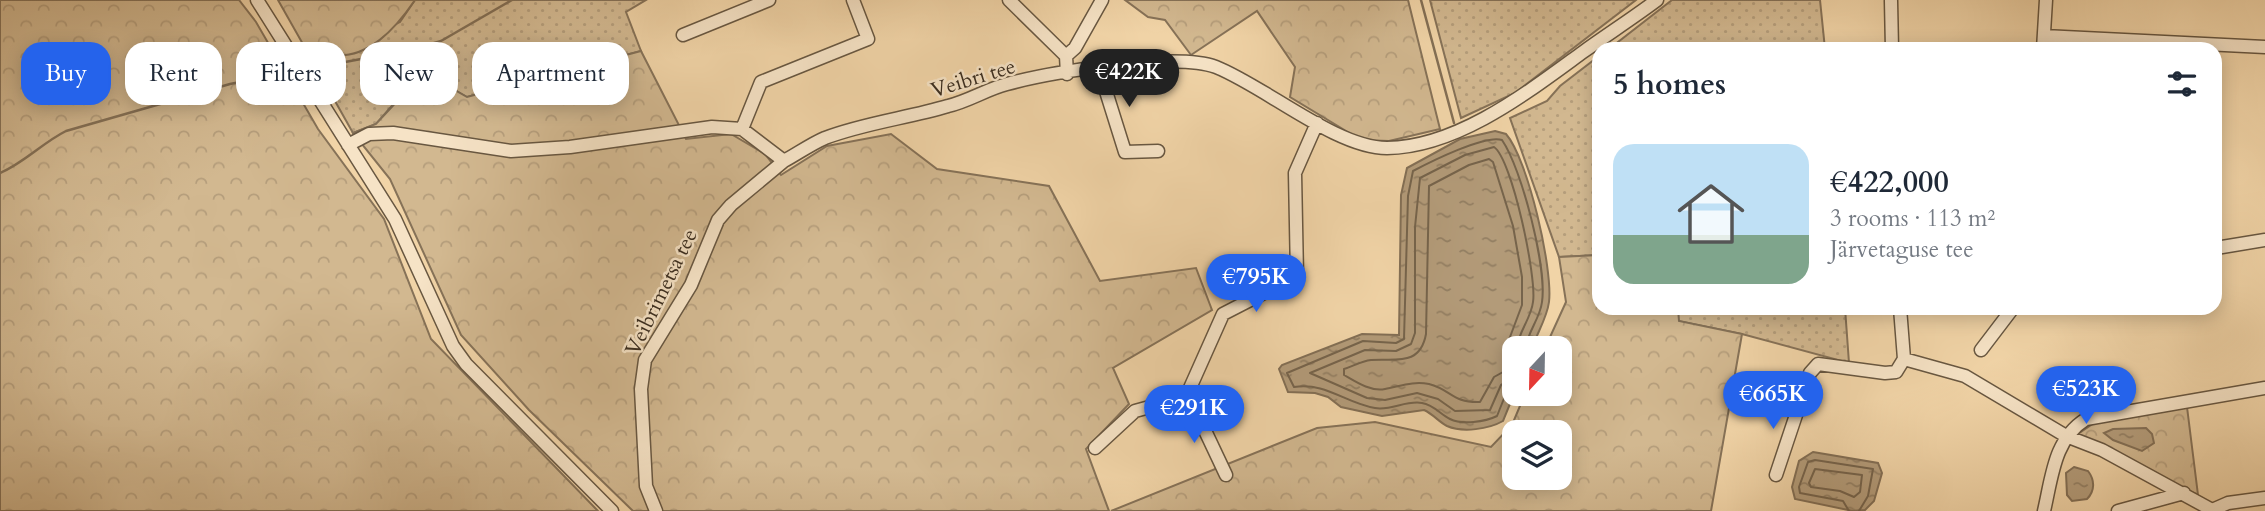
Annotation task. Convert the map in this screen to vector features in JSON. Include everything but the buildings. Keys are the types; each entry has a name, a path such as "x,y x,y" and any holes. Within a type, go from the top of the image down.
{"street":[{"path":"257,0 395,219 453,346 466,364 612,511"},
{"path":"683,35 769,0"},
{"path":"743,129 761,82 868,39 853,0"},
{"path":"1009,0 1066,56 1067,74"},
{"path":"1066,56 1075,48 1102,0"},
{"name":"Veibri tee","path":"1600,42 1657,0"},
{"path":"1891,0 1892,42"},
{"path":"2043,42 2046,0"},
{"path":"2222,46 2265,47"},
{"name":"Veibri tee","path":"784,161 823,139 849,130 968,101 1006,84 1099,69 1187,60 1214,66 1317,123 1356,141 1385,148 1420,144 1455,132 1527,95 1592,48"},
{"path":"1099,69 1125,152 1158,151"},
{"path":"1186,397 1223,314 1297,276 1295,173 1317,123"},
{"path":"348,145 369,134 393,134 511,151 570,147 712,127 743,129 784,161"},
{"name":"Veibrimetsa tee","path":"656,511 646,486 641,389 645,359 687,294 718,220 731,205 784,161"},
{"path":"2222,247 2265,240"},
{"path":"1776,475 1810,373 1818,365 1896,372 1903,359 1900,315"},
{"path":"1981,350 2008,315"},
{"path":"1903,359 1965,376 2066,436 2184,493 2213,510 2228,503 2265,498"},
{"path":"2044,511 2059,448 2075,426 2097,415 2265,388"},
{"path":"1095,448 1135,411 1186,397"},
{"path":"1186,397 1192,403 1226,475"},
{"path":"2119,511 2184,493"}],"green space":[{"path":"0,0 239,0 268,42 236,42 236,105 304,105 318,129 384,219 431,339 598,511 0,511"},
{"path":"278,0 415,0 380,40 360,42 360,51 357,52 346,55 346,42 302,42"},
{"path":"415,0 646,0 626,12 641,51 629,54 629,42 472,42 472,96 467,97 458,92 458,42 360,42 360,105 393,105 376,124 353,133 337,105 346,105 346,48 400,22"},
{"path":"1125,0 1408,0 1440,129 1389,141 1361,140 1290,97 1295,67 1257,11 1191,55 1165,20 1148,17"},
{"path":"1430,0 1636,0 1515,93 1461,118"},
{"path":"1672,0 1820,0 1824,42 1618,42"},
{"path":"641,51 686,139 731,134 765,154 781,175 827,146 891,134 937,169 1049,186 1100,281 1196,268 1212,310 1113,368 1129,404 1086,449 1109,511 633,511 529,410 461,335 390,179 353,133 376,124 394,105 458,105 458,92 467,97 472,96 472,105 629,105 629,54"},
{"path":"1592,61 1592,255 1559,257 1510,118 1547,101 1560,86"},
{"path":"1592,255 1592,315 1679,315 1679,321 1742,334 1711,511 1111,511 1317,428 1375,422 1491,447 1502,435 1502,490 1572,490 1572,420 1514,420 1520,406 1572,406 1572,336 1550,336 1566,302 1559,257"},
{"path":"1678,315 1846,315 1849,363 1742,334 1678,321"},
{"path":"2187,407 2198,495 2075,436 2094,423"}],"water":[{"path":"1495,131 1506,134 1523,166 1547,265 1549,302 1537,336 1502,336 1502,406 1509,406 1503,420 1483,428 1468,430 1447,426 1424,410 1382,416 1341,407 1328,397 1315,393 1288,392 1279,369 1282,365 1362,334 1399,335 1401,195 1407,168 1460,139"},
{"path":"2146,428 2152,434 2154,443 2142,451 2113,440 2104,433 2113,429"},
{"path":"1813,452 1878,463 1882,473 1874,501 1865,510 1853,511 1795,499 1792,487 1799,461"},
{"path":"2074,467 2088,471 2092,478 2093,489 2087,499 2072,501 2067,495 2066,473"}],"waterway":[{"path":"346,62 441,41 512,0"},
{"path":"1421,0 1454,123"},
{"path":"0,173 66,131 236,83"}]}
